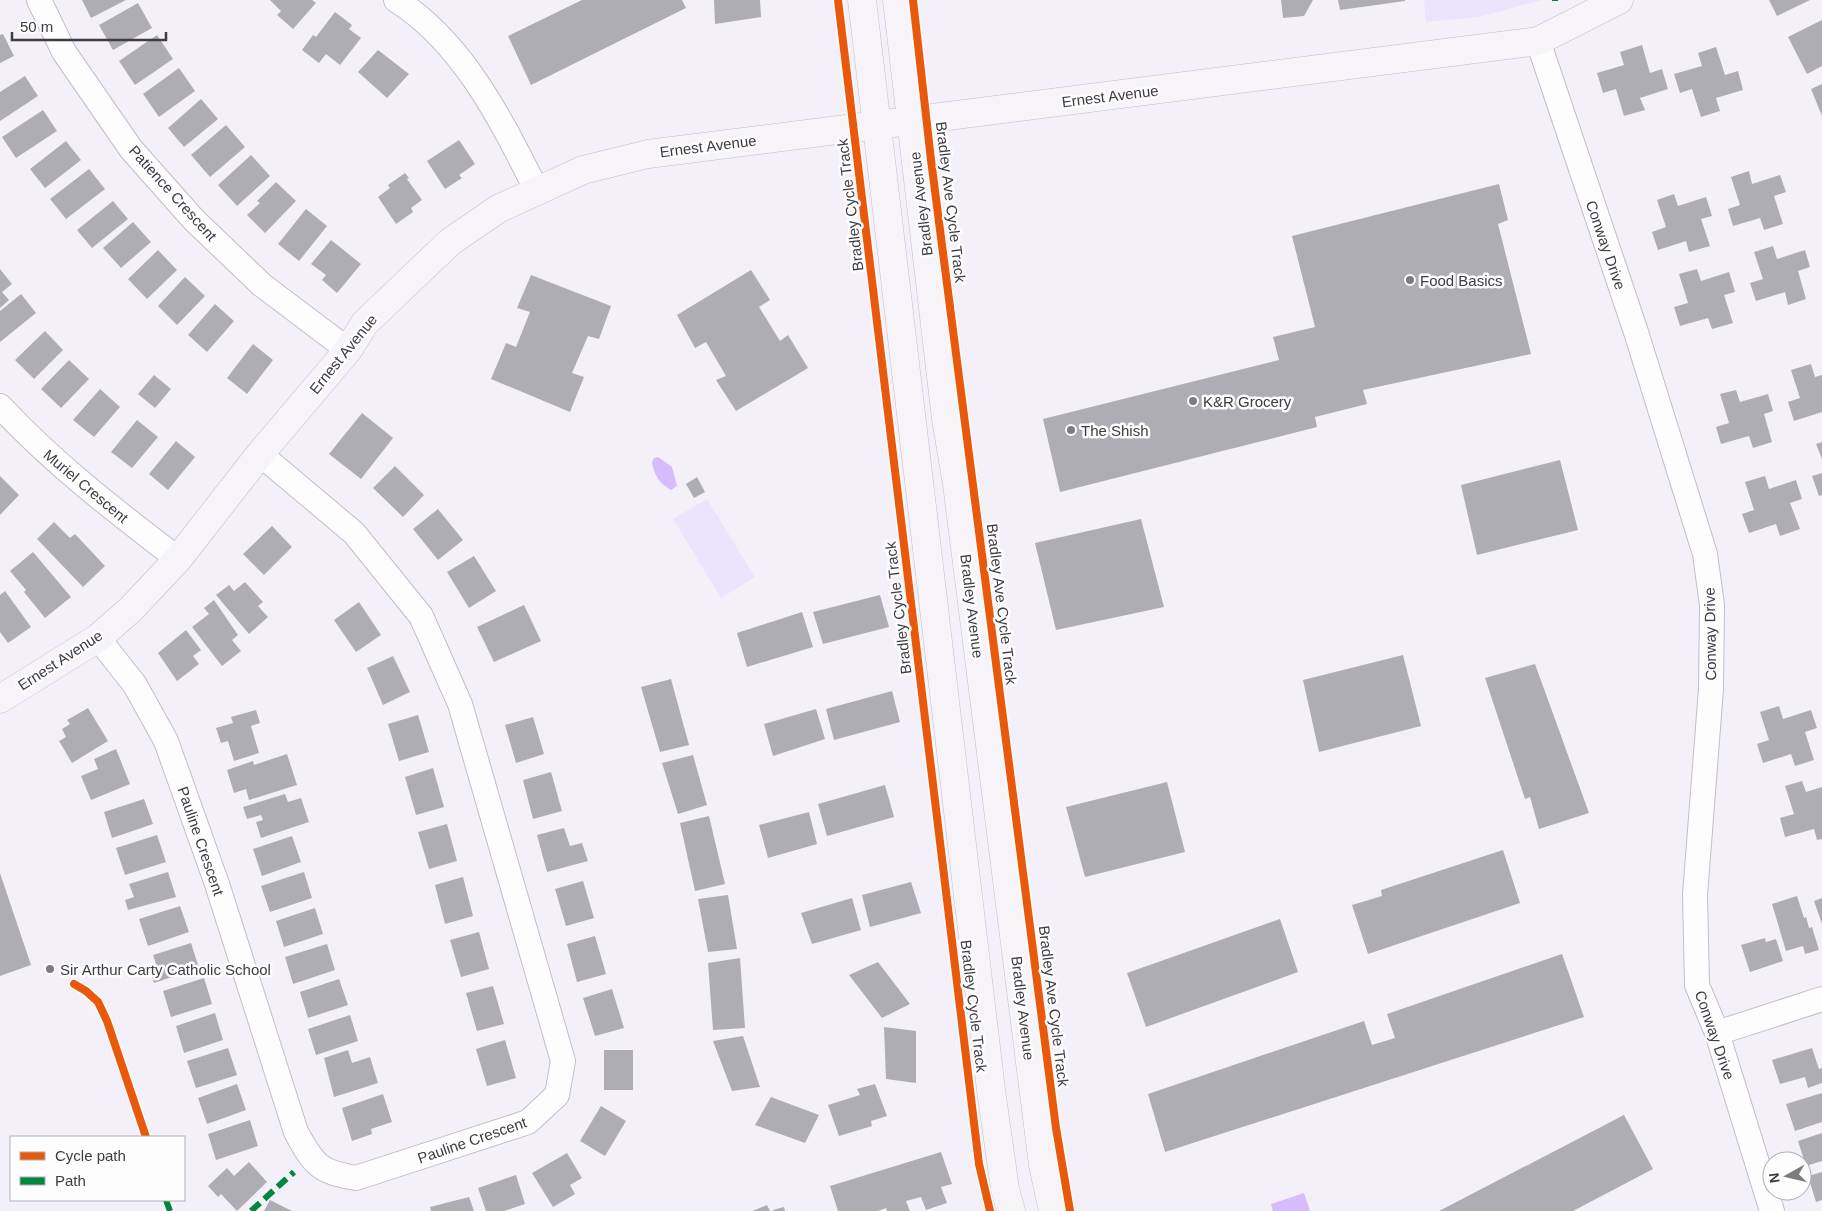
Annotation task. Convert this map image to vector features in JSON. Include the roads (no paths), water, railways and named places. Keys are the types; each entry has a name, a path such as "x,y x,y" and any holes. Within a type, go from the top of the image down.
{"main road":[{"path":"862,0 991,1090 1005,1189 1011,1211"},
{"name":"Bradley Avenue","path":"897,0 946,419 957,484 1043,1165 1053,1211"},
{"name":"Ernest Avenue","path":"0,699 98,638 131,609 178,559 260,454 348,350 365,324 450,242 498,209 582,170 648,154 1538,41 1619,0"}],"street":[{"name":"Patience Crescent","path":"39,0 64,52 131,149 194,220 262,285 348,350"},
{"path":"396,0 444,40 496,110 537,191"},
{"name":"Conway Drive","path":"1538,41 1638,340 1705,554 1712,605 1711,689 1696,895 1697,976 1698,985 1717,1033 1772,1211"},
{"name":"Muriel Crescent","path":"0,406 32,440 94,495 178,559"},
{"name":"Pauline Crescent","path":"98,638 135,685 166,741 217,884 296,1132 310,1158 331,1174 356,1178 528,1122 557,1095 563,1062 460,704 421,616 354,533 260,454"},
{"path":"1717,1033 1822,999"}],"place":[{"name":"Food Basics","path":"1410,280"},
{"name":"K&R Grocery","path":"1193,401"},
{"name":"The Shish","path":"1071,430"},
{"name":"Sir Arthur Carty Catholic School","path":"50,969"}]}
